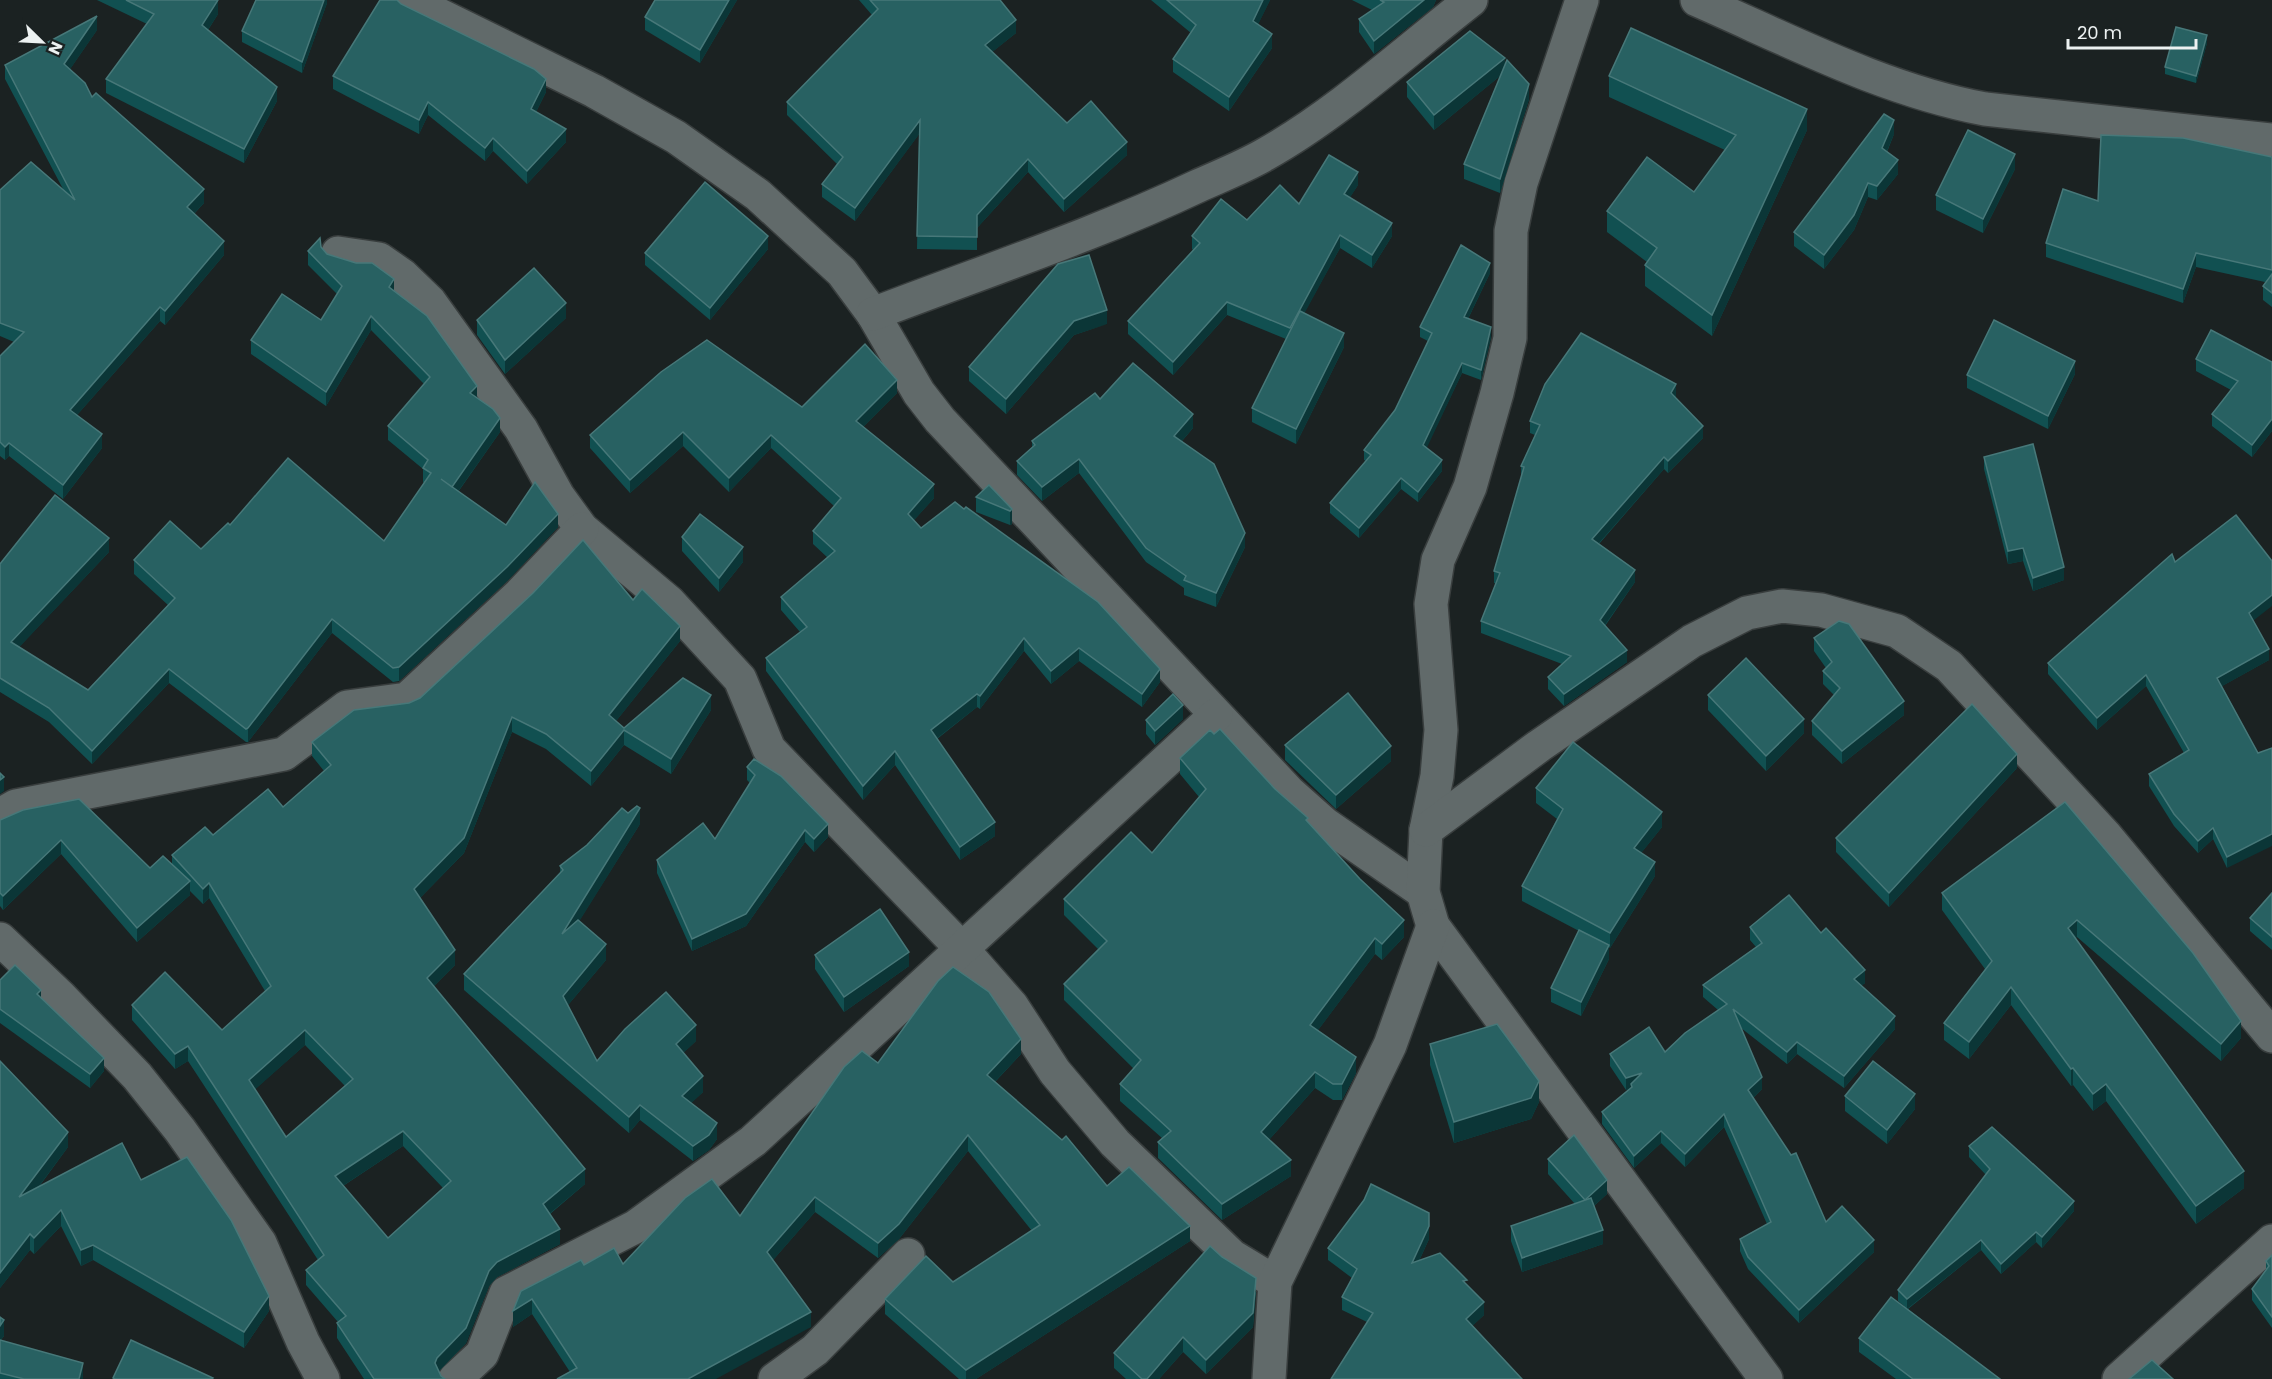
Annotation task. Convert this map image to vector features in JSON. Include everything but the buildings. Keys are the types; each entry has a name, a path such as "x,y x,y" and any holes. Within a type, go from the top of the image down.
{"street":[{"path":"409,0 594,92 676,137 758,195 842,272 873,314 919,393 940,420 1289,792 1325,824 1424,892"},
{"path":"873,314 918,296 1022,261 1156,206 1264,155 1372,78 1471,0"},
{"path":"1582,0 1521,183 1511,231 1510,338 1497,393 1470,487 1438,560 1431,604 1441,729 1437,777 1426,830 1424,892 1433,926 1756,1376"},
{"path":"1697,0 1889,83 1945,101 1985,109 2272,140"},
{"path":"338,253 379,259 402,275 430,302 521,429 558,496 582,529 669,602 740,679 769,749 962,949 1012,1006 1056,1072 1115,1143 1232,1256 1275,1282"},
{"path":"0,816 16,806 284,754 347,707 407,699 520,594 582,529"},
{"path":"1426,830 1539,747 1692,641 1747,613 1782,606 1821,610 1897,631 1949,666 2106,836 2272,1036"},
{"path":"455,1379 482,1354 506,1293 636,1227 753,1141 1216,715"},
{"path":"1269,1379 1275,1282 1390,1045 1433,926"},
{"path":"0,939 60,996 137,1076 180,1130 260,1243 303,1342 322,1379"},
{"path":"2120,1379 2272,1241"},
{"path":"775,1379 815,1350 908,1255"}]}
